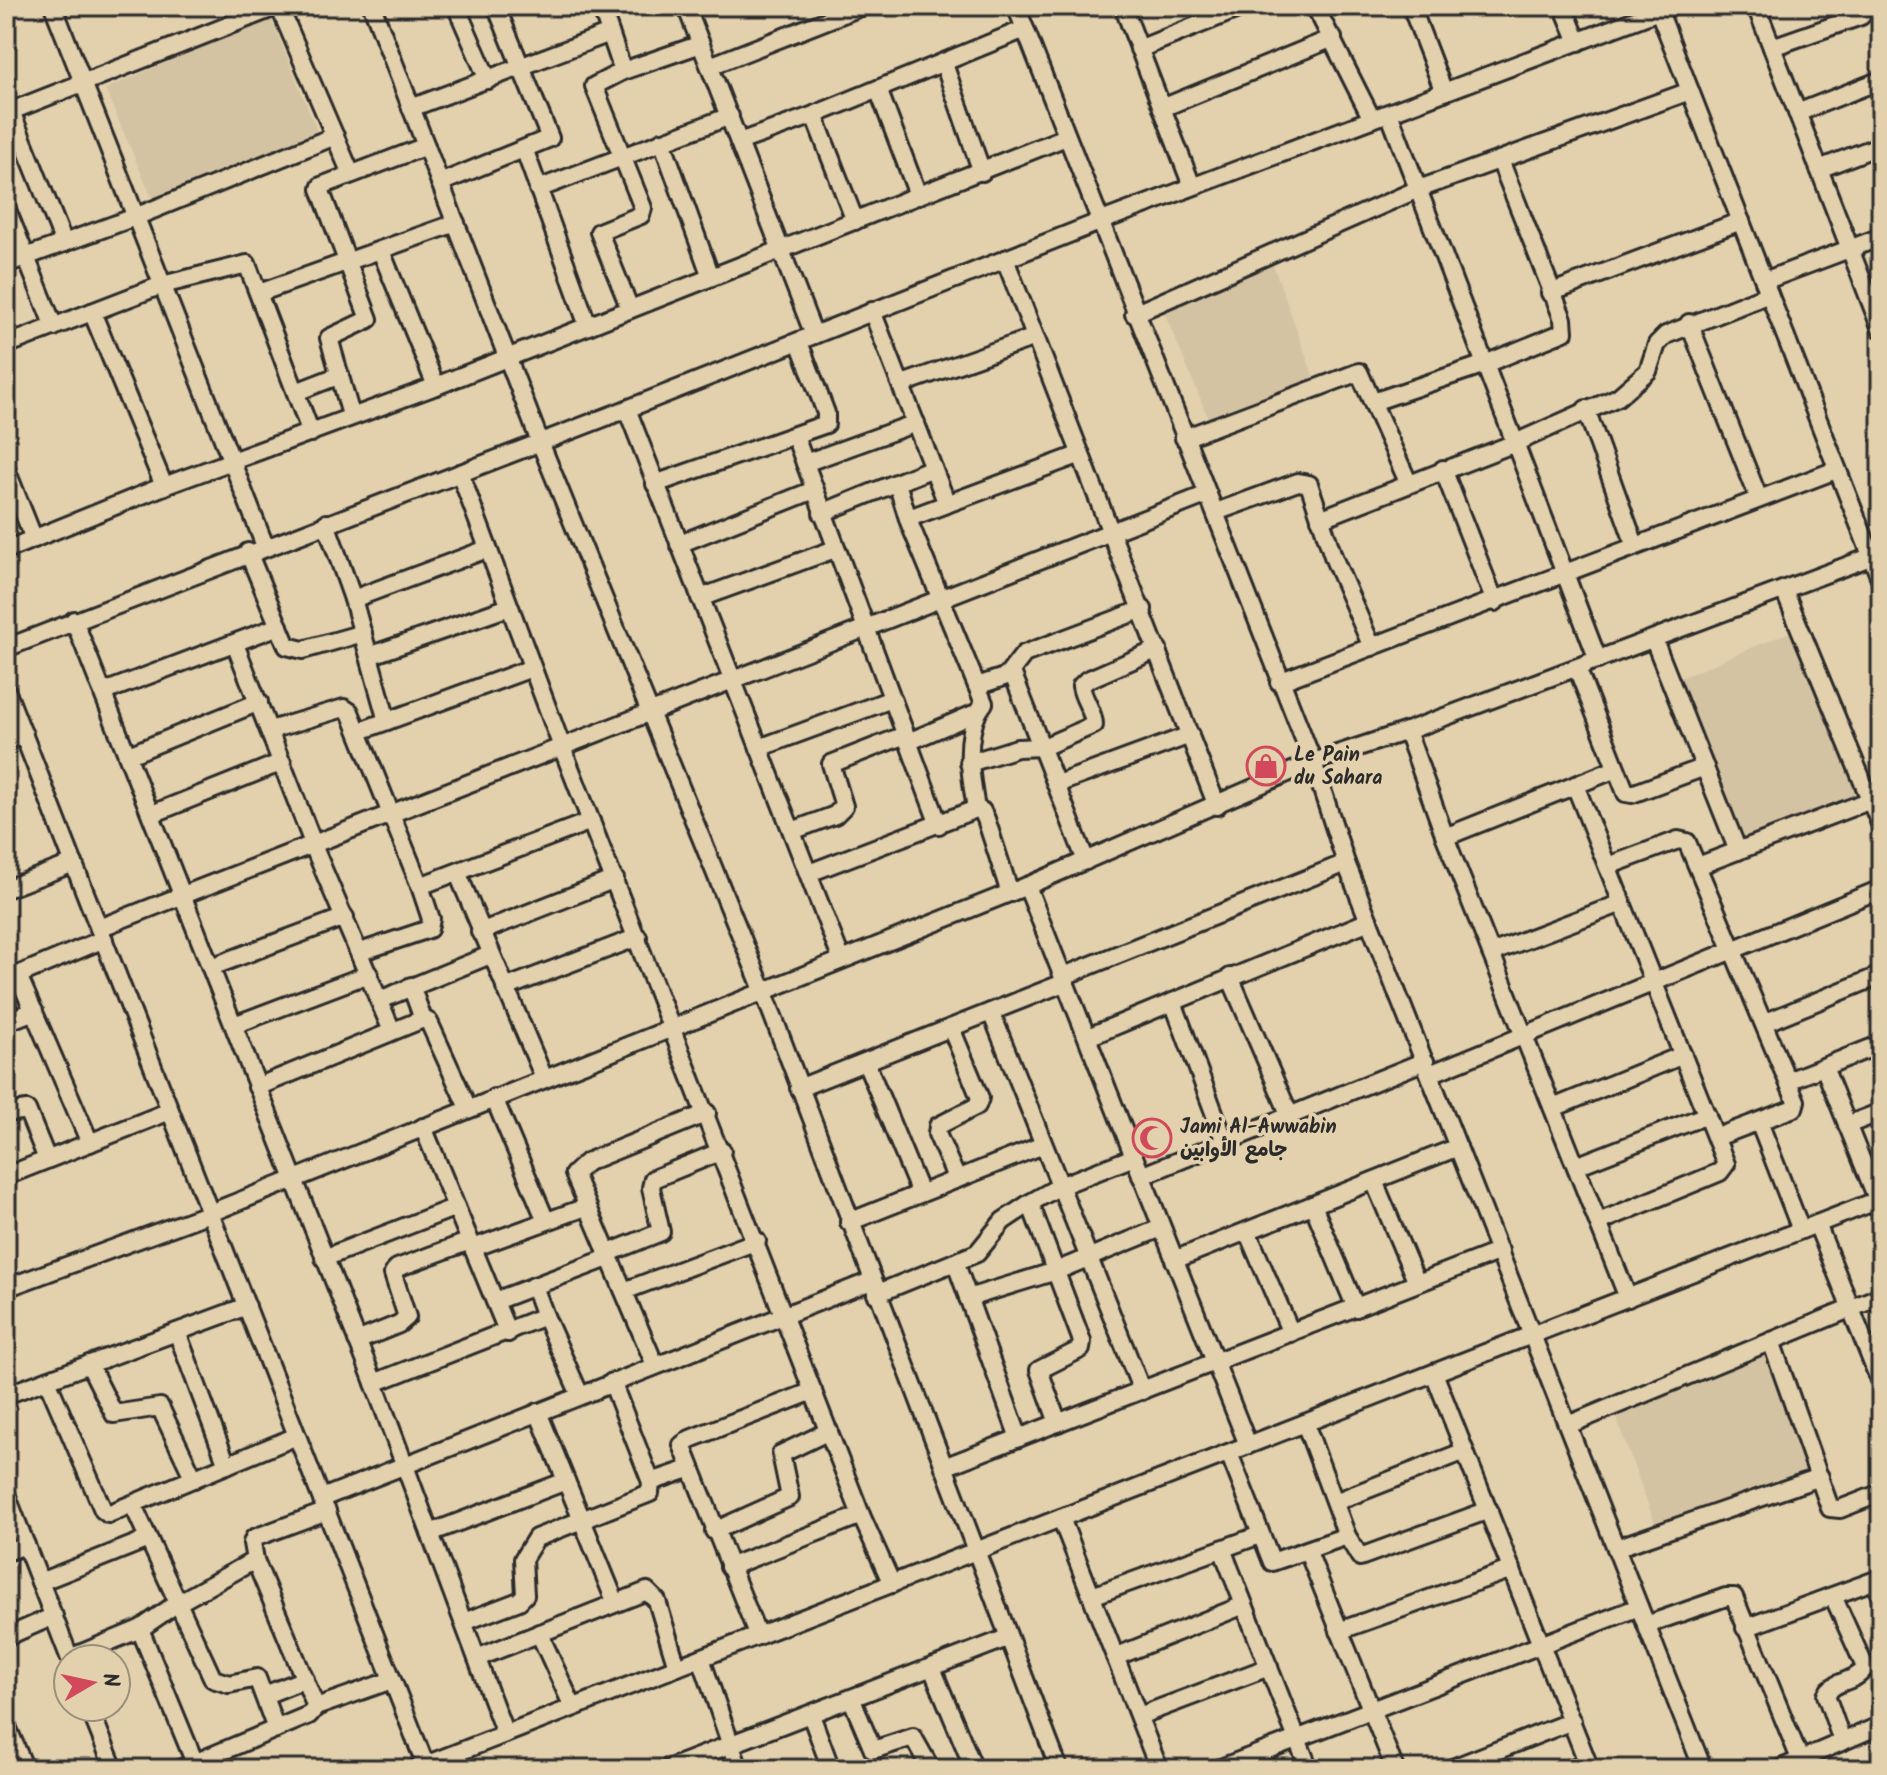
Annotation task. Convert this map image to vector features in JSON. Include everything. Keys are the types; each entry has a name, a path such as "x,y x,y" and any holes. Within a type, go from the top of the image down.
{"street":[{"path":"53,6 265,546"},
{"path":"64,243 8,112 279,6 351,174"},
{"path":"372,6 540,442 763,990 873,1287 1059,1769"},
{"path":"456,6 488,80"},
{"path":"440,183 525,151 550,138 496,6"},
{"path":"601,6 623,71"},
{"path":"655,484 823,426 828,419 779,250 686,6"},
{"path":"710,66 863,6"},
{"path":"1016,6 1134,314 1216,512 1279,682 1313,762 1346,863 1703,1769"},
{"path":"1123,6 1192,186"},
{"path":"1139,49 1245,6"},
{"path":"1315,6 1372,119"},
{"path":"1563,6 1578,42"},
{"path":"1756,6 1880,326"},
{"path":"1416,7 1444,92"},
{"path":"6,648 248,552 627,409 1192,186 1663,8 1690,91 1836,470 1876,555 1881,581"},
{"path":"1772,47 1861,16"},
{"path":"739,142 944,64 1025,29"},
{"path":"411,108 610,33"},
{"path":"1162,108 1333,38"},
{"path":"630,309 599,232 643,212 594,86 623,71 701,44"},
{"path":"944,64 982,172"},
{"path":"1797,113 1881,80"},
{"path":"878,89 918,195"},
{"path":"1134,314 1416,190 1690,91"},
{"path":"1389,113 1598,660"},
{"path":"814,115 855,221"},
{"path":"538,189 730,116"},
{"path":"6,264 135,217 335,136"},
{"path":"6,550 164,486 436,386 1066,137"},
{"path":"662,141 711,277"},
{"path":"1819,169 1881,145"},
{"path":"351,415 329,338 369,319 320,189 426,146"},
{"path":"525,151 588,326"},
{"path":"1373,402 1485,364 1564,332 1563,319 1550,293 1500,160"},
{"path":"6,207 54,327"},
{"path":"1550,293 1741,221"},
{"path":"259,293 456,223"},
{"path":"1320,519 1408,482 1515,443 1618,397 1648,371 1657,344 1689,323 1881,237"},
{"path":"381,251 436,386"},
{"path":"1005,259 1217,806"},
{"path":"6,345 162,285 247,264 311,433"},
{"path":"872,311 947,504"},
{"path":"92,312 164,486"},
{"path":"1689,323 1759,499"},
{"path":"902,384 1035,337"},
{"path":"1184,438 1356,372 1363,375 1408,482"},
{"path":"296,392 340,375"},
{"path":"627,409 841,958"},
{"path":"1586,409 1635,545"},
{"path":"805,463 916,423"},
{"path":"795,436 939,825"},
{"path":"909,518 1081,454"},
{"path":"822,513 933,468"},
{"path":"6,469 34,539"},
{"path":"1443,469 1495,602"},
{"path":"1279,682 1565,576 1635,545 1836,470"},
{"path":"460,473 562,747 722,1151 861,1515 892,1584"},
{"path":"1216,512 1304,481 1312,488 1320,519 1372,647"},
{"path":"897,483 984,703 973,724 969,763 976,809"},
{"path":"679,544 814,490"},
{"path":"90,1143 34,1011 12,978 183,893 1208,494"},
{"path":"326,523 353,599 387,721"},
{"path":"353,599 487,549"},
{"path":"700,598 835,549"},
{"path":"248,552 287,646 295,650 363,633"},
{"path":"6,1288 210,1213 841,958 1010,893 1313,762 1407,731 1876,555"},
{"path":"1784,590 1881,826"},
{"path":"369,656 509,607"},
{"path":"977,686 1012,672 1024,654 1143,609"},
{"path":"74,620 374,1383 505,1734"},
{"path":"104,692 279,626"},
{"path":"1654,640 1738,851"},
{"path":"235,644 312,843 392,1031"},
{"path":"969,763 1017,748 1043,747 1094,725 1081,686 1087,680 1158,649"},
{"path":"360,731 532,668"},
{"path":"1577,668 1616,769 1629,794 1705,767"},
{"path":"1012,672 1086,861"},
{"path":"6,690 392,1680 422,1768 1879,1200 1824,1067"},
{"path":"759,748 892,699"},
{"path":"129,755 259,702"},
{"path":"270,730 344,708 356,719 431,919 429,929 360,952"},
{"path":"792,831 835,815 844,806 831,764 978,712"},
{"path":"1407,731 1445,837 1628,1298"},
{"path":"6,741 24,734"},
{"path":"1057,784 1190,735"},
{"path":"152,814 282,762"},
{"path":"1445,837 1616,769"},
{"path":"1575,785 1726,1164 1720,1172 1599,1222"},
{"path":"1698,866 1871,800"},
{"path":"809,873 976,809 982,811 986,819 1010,893"},
{"path":"420,886 591,821"},
{"path":"1608,866 1684,839 1788,1081 1796,1101 1794,1108 1717,1137"},
{"path":"6,889 74,863"},
{"path":"799,1088 991,1012 1346,863"},
{"path":"458,874 544,1078"},
{"path":"480,932 615,879"},
{"path":"1027,886 1248,1445"},
{"path":"1141,1176 1290,1116 1524,1036 1881,889"},
{"path":"1491,953 1622,903"},
{"path":"211,967 345,917"},
{"path":"1088,1037 1369,921"},
{"path":"505,988 638,937"},
{"path":"380,1000 490,955"},
{"path":"234,1025 369,974"},
{"path":"1764,1023 1881,975"},
{"path":"1230,977 1290,1116"},
{"path":"411,986 423,1019 429,1022 468,1108"},
{"path":"1173,1002 1225,1142"},
{"path":"8,1015 34,1011"},
{"path":"991,1012 1142,1391"},
{"path":"257,1087 423,1019"},
{"path":"951,1028 980,1098 977,1106 938,1126 937,1134 957,1179"},
{"path":"1788,1081 1881,1044"},
{"path":"1553,1108 1683,1055"},
{"path":"866,1062 920,1193"},
{"path":"494,1098 546,1221"},
{"path":"6,1113 27,1110 47,1159"},
{"path":"6,1176 170,1111"},
{"path":"1847,1125 1881,1112"},
{"path":"655,1365 574,1180 575,1170 707,1113"},
{"path":"1576,1166 1707,1115"},
{"path":"1759,1122 1851,1308 1881,1384"},
{"path":"423,1127 508,1333"},
{"path":"849,1222 1043,1145"},
{"path":"1174,1260 1458,1147"},
{"path":"495,1301 661,1232 651,1188 653,1179 722,1151"},
{"path":"316,1707 255,1560 254,1538 404,1465 784,1314 956,1264 977,1253 1003,1221 1030,1203 1060,1186 1134,1157"},
{"path":"1374,1181 1417,1283"},
{"path":"1030,1203 1082,1341 1081,1349 1039,1370 1058,1423"},
{"path":"1313,1205 1356,1308"},
{"path":"324,1258 456,1207"},
{"path":"357,1341 399,1324 407,1317 393,1274 397,1268 586,1207"},
{"path":"968,1298 1056,1271 1161,1228"},
{"path":"1247,1231 1291,1333"},
{"path":"624,1291 757,1241"},
{"path":"944,1467 1500,1251"},
{"path":"956,1264 1019,1438"},
{"path":"534,1286 580,1395"},
{"path":"1568,1425 1881,1296"},
{"path":"6,1395 247,1306"},
{"path":"374,1383 545,1316"},
{"path":"177,1332 227,1465"},
{"path":"1771,1341 1830,1508 1835,1510 1881,1493"},
{"path":"89,1364 114,1414 160,1407 194,1479"},
{"path":"1434,1373 1589,1766 1570,1769"},
{"path":"47,1380 103,1510 113,1514 297,1436"},
{"path":"464,1622 519,1601 525,1595 523,1559 531,1542 650,1493 651,1482 612,1382"},
{"path":"758,1636 682,1451 684,1442 813,1391"},
{"path":"538,1412 615,1601"},
{"path":"1305,1423 1357,1556 1365,1557 1489,1510"},
{"path":"714,1531 786,1501 790,1494 781,1468 781,1454 829,1431"},
{"path":"1335,1502 1465,1451"},
{"path":"1229,1453 1270,1560 1276,1564 1347,1536"},
{"path":"651,1482 689,1469"},
{"path":"1616,1548 1820,1477"},
{"path":"430,1533 566,1481"},
{"path":"6,1494 64,1643"},
{"path":"133,1505 213,1679 229,1684 257,1678 276,1729"},
{"path":"729,1567 861,1515"},
{"path":"1061,1518 1159,1769"},
{"path":"1092,1596 1260,1535"},
{"path":"40,1582 148,1539"},
{"path":"6,1552 26,1545"},
{"path":"1222,1549 1309,1769"},
{"path":"1308,1552 1395,1769"},
{"path":"106,1643 140,1629 176,1604 255,1560"},
{"path":"1339,1631 1512,1569"},
{"path":"1745,1628 1878,1580 1881,1599"},
{"path":"477,1658 639,1591 654,1594 677,1667"},
{"path":"1833,1596 1865,1667 1855,1677 1830,1687 1826,1695 1842,1741"},
{"path":"1646,1625 1734,1597 1800,1759"},
{"path":"1115,1657 1244,1605"},
{"path":"1218,1769 1639,1607"},
{"path":"6,1637 54,1616"},
{"path":"140,1629 187,1766 309,1715 316,1707 392,1680"},
{"path":"539,1633 573,1707"},
{"path":"667,1769 1007,1638"},
{"path":"701,1658 739,1769"},
{"path":"1139,1716 1269,1667"},
{"path":"932,1668 974,1769"},
{"path":"265,1695 305,1679"},
{"path":"852,1700 873,1750 913,1737 931,1769"},
{"path":"811,1715 831,1769"},
{"path":"1450,1769 1572,1721"},
{"path":"95,1723 114,1769"},
{"path":"1779,1769 1881,1725"},
{"path":"8,1732 25,1769"}],"shaded area":[{"path":"271,17 320,138 154,203 105,89"},
{"path":"1271,259 1316,383 1209,420 1162,307"},
{"path":"1794,630 1859,799 1744,846 1673,681"},
{"path":"1772,1350 1816,1471 1657,1529 1613,1409"}],"place":[{"name":"Le Pain du Sahara","path":"1266,766"},
{"name":"Jami Al-Awwabin جامع الأوابين","path":"1152,1138"}]}
